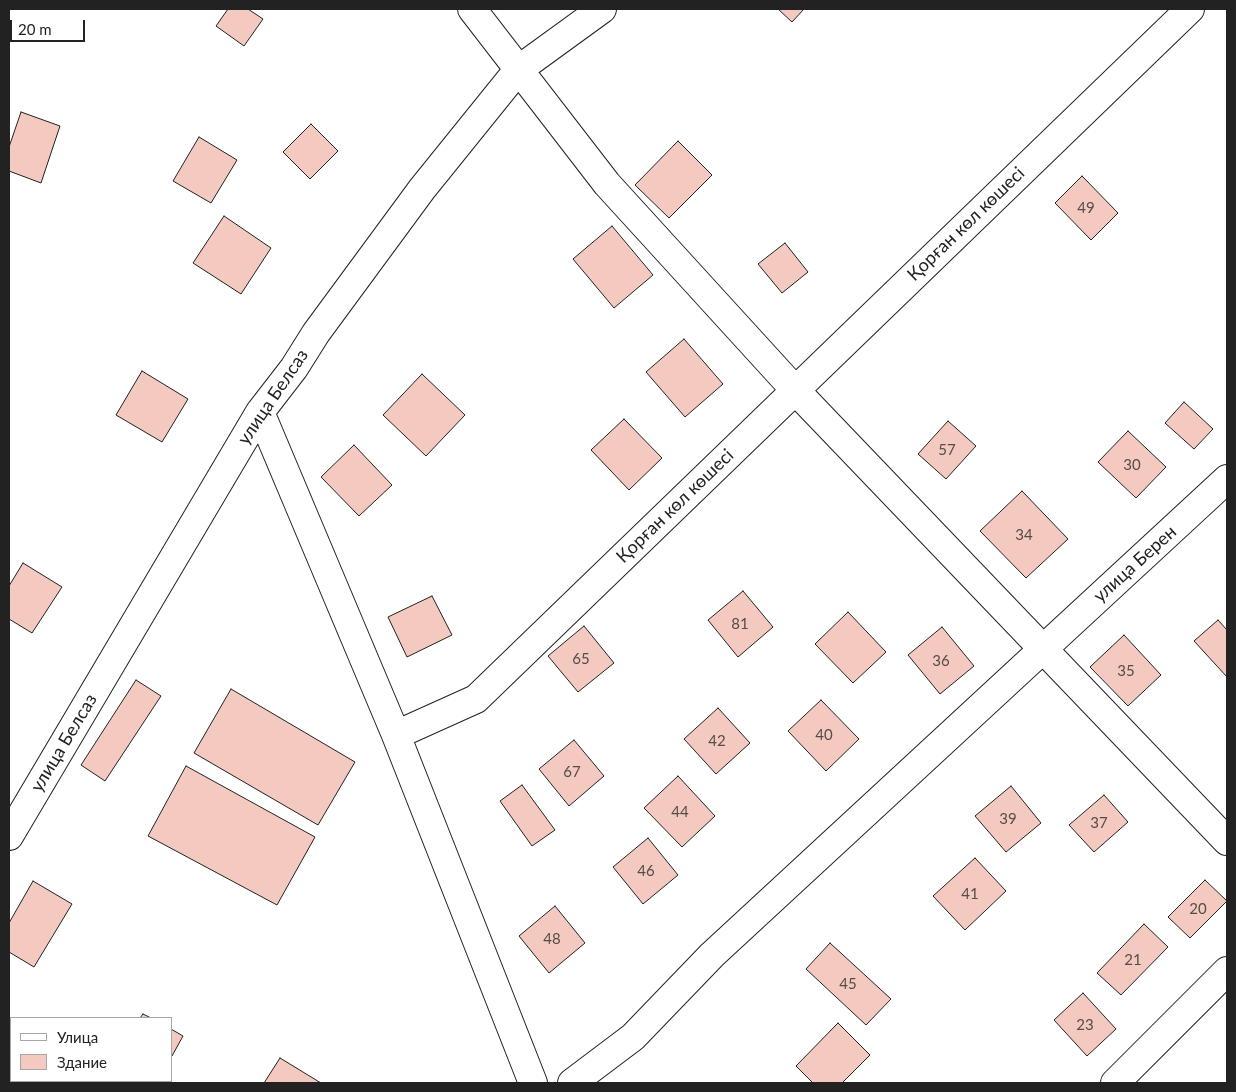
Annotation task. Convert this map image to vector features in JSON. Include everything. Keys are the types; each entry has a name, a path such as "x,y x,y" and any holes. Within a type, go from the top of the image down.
{"street":[{"path":"472,9 607,184 795,390 1227,841"},
{"name":"улица Белсаз","path":"9,836 260,412 422,189 518,70 602,9"},
{"name":"Қорған көл көшесі","path":"396,735 476,700 1190,9"},
{"path":"260,412 396,735 534,1083"},
{"name":"улица Берен","path":"572,1083 632,1037 712,955 1227,480"},
{"path":"1115,1083 1227,971"}],"building":[{"path":"228,9 248,9 263,19 244,46 216,26"},
{"path":"778,9 804,9 792,22"},
{"path":"21,112 60,126 41,183 9,171 9,147"},
{"path":"311,124 338,151 310,179 283,152"},
{"path":"199,137 237,160 211,203 173,181"},
{"path":"678,141 712,175 669,218 635,185"},
{"path":"1082,176 1118,213 1091,240 1055,203"},
{"path":"224,216 271,248 241,294 193,263"},
{"path":"612,226 653,275 614,308 573,259"},
{"path":"785,243 808,272 782,293 758,264"},
{"path":"684,339 723,384 685,417 646,372"},
{"path":"142,371 188,399 162,442 116,415"},
{"path":"422,374 465,415 426,456 383,415"},
{"path":"1184,402 1213,429 1194,449 1165,423"},
{"path":"624,419 662,458 629,490 591,450"},
{"path":"948,421 976,446 946,479 918,454"},
{"path":"1128,431 1166,467 1136,498 1098,462"},
{"path":"354,445 392,485 359,516 321,477"},
{"path":"1022,491 1068,539 1026,578 980,531"},
{"path":"23,563 62,587 32,633 9,619 9,586"},
{"path":"743,591 773,627 738,657 708,620"},
{"path":"432,596 452,635 407,657 388,617"},
{"path":"848,612 886,652 853,683 815,644"},
{"path":"1218,620 1227,630 1227,677 1194,641"},
{"path":"584,626 614,663 578,692 548,656"},
{"path":"942,627 974,666 940,694 908,655"},
{"path":"1124,635 1161,675 1128,706 1090,667"},
{"path":"136,680 161,696 105,781 81,765"},
{"path":"231,689 355,762 318,825 194,753"},
{"path":"821,700 859,739 826,771 788,731"},
{"path":"718,708 750,743 716,774 684,739"},
{"path":"574,740 604,776 569,806 539,769"},
{"path":"186,766 315,837 277,905 148,836"},
{"path":"678,776 715,816 682,847 644,808"},
{"path":"522,785 555,830 532,846 500,801"},
{"path":"1011,786 1041,823 1006,852 975,816"},
{"path":"1104,795 1128,822 1094,852 1069,825"},
{"path":"648,838 678,875 643,904 613,867"},
{"path":"975,858 1006,891 965,930 933,896"},
{"path":"1205,880 1227,901 1190,938 1168,917"},
{"path":"33,881 72,904 34,967 9,952 9,923"},
{"path":"555,906 585,943 549,973 519,936"},
{"path":"1144,924 1168,947 1121,995 1097,973"},
{"path":"830,943 891,999 866,1025 806,969"},
{"path":"1083,993 1116,1029 1087,1056 1054,1020"},
{"path":"838,1023 870,1055 842,1083 813,1083 796,1066"},
{"path":"172,1030 183,1036 172,1056"},
{"path":"280,1058 321,1083 264,1083"}]}
